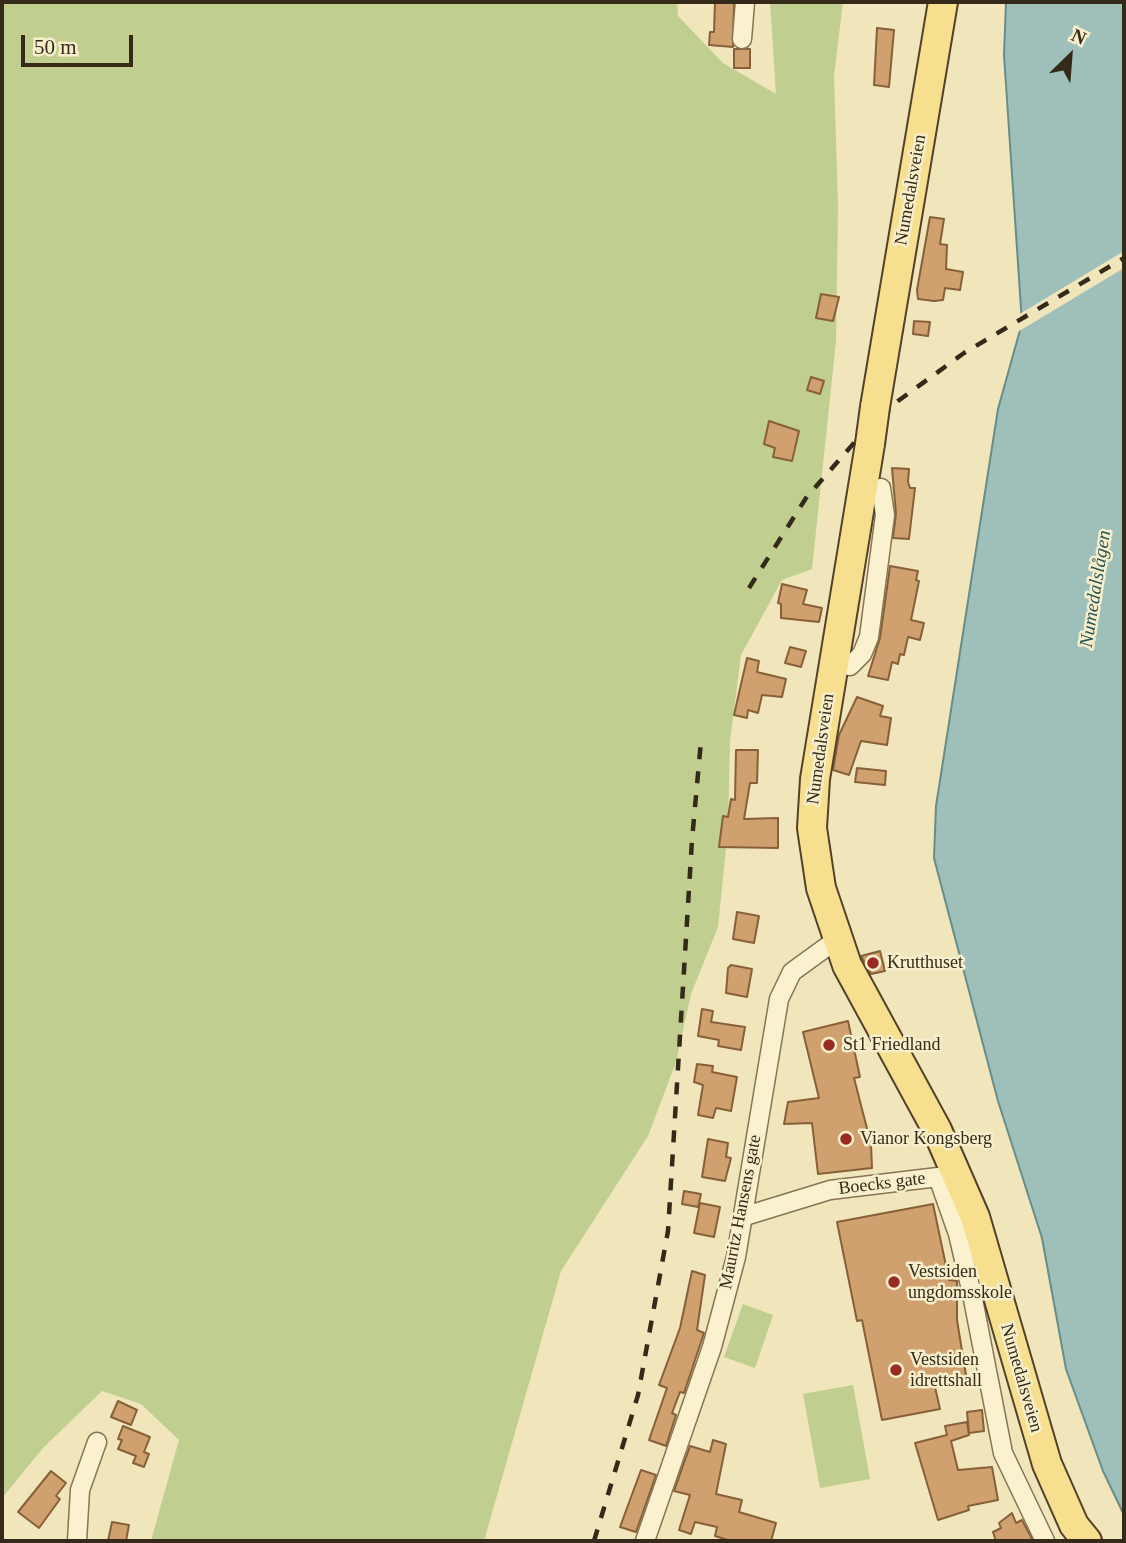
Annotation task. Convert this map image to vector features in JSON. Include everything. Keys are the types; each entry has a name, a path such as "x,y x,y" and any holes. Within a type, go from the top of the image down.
{"main road":[{"name":"Numedalsveien","path":"943,2 815,779 812,828 821,888 836,940 912,1082 965,1192 986,1250 1034,1427 1054,1481 1082,1540"}],"street":[{"path":"742,39 745,2"},
{"path":"834,664 850,666 862,654 869,637 885,515 881,488"},
{"name":"Mauritz Hansens gate","path":"645,1541 712,1347 736,1256 779,999 792,972 836,940"},
{"name":"Boecks gate","path":"742,1217 830,1190 938,1177 958,1234 970,1282 1003,1453 1045,1541"},
{"path":"77,1541 80,1490 97,1442"}],"green space":[{"path":"2,2 677,2 678,16 723,63 776,94 770,2 843,2 834,76 838,207 836,341 812,569 782,580 741,655 730,741 728,828 718,927 691,994 676,1062 648,1136 561,1271 484,1541 151,1541 179,1440 141,1404 102,1391 43,1448 2,1498"},
{"path":"743,1304 773,1315 755,1368 724,1357"},
{"path":"853,1385 870,1479 820,1488 803,1394"}],"water":[{"name":"Numedalslågen","path":"1006,2 1124,2 1124,1515 1103,1471 1066,1369 1042,1238 998,1101 934,858 936,806 998,409 1022,323 1004,55"}],"pier":[{"path":"1124,251 1124,268 1016,333 1018,315"}],"building":[{"path":"715,2 734,2 733,47 709,45 710,32 714,32"},
{"path":"877,28 894,30 889,87 874,85"},
{"path":"734,49 750,49 750,68 734,68"},
{"path":"930,217 944,219 940,244 947,245 946,269 963,272 960,290 945,288 943,300 934,301 918,299 917,290"},
{"path":"821,294 839,297 833,321 816,318"},
{"path":"914,321 930,322 928,336 913,334"},
{"path":"811,377 824,381 820,394 807,390"},
{"path":"769,421 799,431 792,461 773,457 775,448 764,444"},
{"path":"892,468 909,469 908,482 910,488 915,488 909,539 893,538 896,514"},
{"path":"890,566 918,571 916,580 919,581 911,620 924,623 920,640 908,637 904,655 900,654 898,664 892,662 888,680 868,676 880,638"},
{"path":"782,584 807,590 803,604 822,608 819,622 781,618 781,604 778,603"},
{"path":"790,647 806,651 801,667 785,663"},
{"path":"747,658 759,661 757,672 786,679 782,697 762,695 758,713 748,710 747,718 734,715"},
{"path":"857,697 883,706 880,716 891,718 887,745 861,741 849,775 833,770 839,735"},
{"path":"736,750 758,750 757,783 750,783 744,819 778,818 778,848 719,847 723,816 728,817 731,799 735,800"},
{"path":"857,768 886,771 885,785 855,782"},
{"path":"737,912 759,916 754,943 733,939"},
{"name":"Krutthuset","path":"880,951 885,971 871,974 861,956"},
{"path":"731,965 752,969 747,997 726,993 728,968"},
{"path":"702,1009 713,1011 711,1022 745,1027 741,1050 718,1046 719,1040 698,1036"},
{"path":"848,1021 860,1077 854,1078 871,1144 872,1168 818,1174 812,1123 784,1124 788,1102 819,1098 803,1032"},
{"path":"697,1064 713,1066 712,1072 737,1077 731,1111 716,1108 713,1118 698,1115 703,1085 694,1082"},
{"path":"708,1139 728,1143 726,1157 731,1158 725,1181 702,1177"},
{"path":"684,1191 701,1194 698,1207 682,1204"},
{"path":"700,1203 720,1207 714,1237 694,1233"},
{"path":"933,1204 949,1280 957,1281 957,1320 967,1381 935,1387 940,1409 882,1420 862,1320 857,1321 837,1222"},
{"path":"692,1271 705,1275 697,1330 704,1333 684,1393 680,1392 672,1413 676,1415 666,1446 649,1440 667,1388 659,1385 680,1328"},
{"path":"118,1401 137,1410 131,1425 111,1417"},
{"path":"982,1410 984,1431 969,1433 967,1412"},
{"path":"967,1422 969,1435 951,1441 958,1470 992,1467 998,1500 968,1506 969,1510 938,1520 915,1443 947,1435 945,1426"},
{"path":"123,1426 150,1437 144,1452 149,1454 144,1467 133,1463 136,1456 118,1449 122,1440 118,1439"},
{"path":"713,1440 726,1444 716,1494 742,1500 739,1512 776,1523 771,1541 731,1541 715,1536 717,1527 695,1522 691,1534 679,1530 690,1495 674,1491 690,1446 710,1452"},
{"path":"641,1470 656,1475 636,1532 620,1527"},
{"path":"51,1471 66,1483 56,1496 60,1499 39,1528 18,1512"},
{"path":"1012,1513 1016,1523 1022,1520 1033,1541 996,1541 993,1532 1001,1528 999,1523"},
{"path":"112,1522 129,1525 126,1541 108,1541"}],"railway":[{"path":"749,588 806,498 867,428 898,401 964,353 1124,258"},
{"path":"594,1541 638,1395 668,1231 692,840 701,741"}],"place":[{"name":"Krutthuset","path":"873,963"},
{"name":"St1 Friedland","path":"829,1045"},
{"name":"Vianor Kongsberg","path":"846,1139"},
{"name":"Vestsiden ungdomsskole","path":"894,1282"},
{"name":"Vestsiden idrettshall","path":"896,1370"}]}
